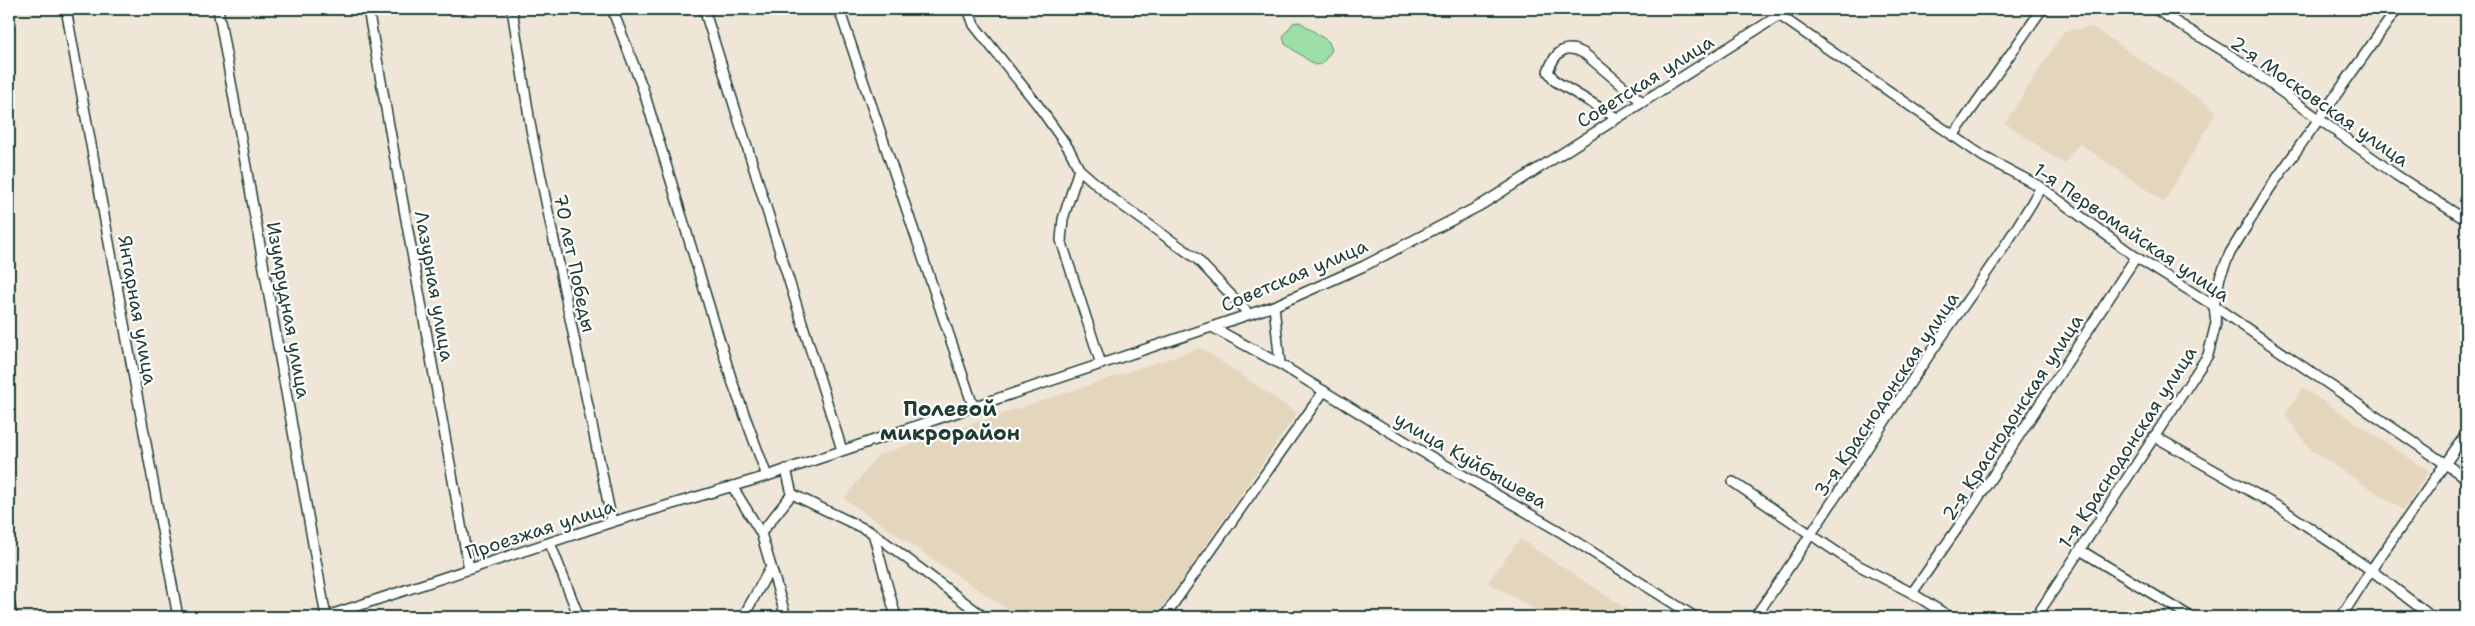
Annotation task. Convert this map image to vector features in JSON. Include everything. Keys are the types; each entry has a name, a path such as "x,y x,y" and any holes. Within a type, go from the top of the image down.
{"street":[{"name":"Янтарная улица","path":"66,9 178,617"},
{"name":"Изумрудная улица","path":"218,9 325,617"},
{"name":"Лазурная улица","path":"368,9 469,569"},
{"name":"70 лет Победы","path":"512,9 531,129 612,522"},
{"path":"612,9 643,89 732,381 767,476"},
{"path":"704,9 842,450"},
{"path":"839,9 973,406"},
{"path":"968,9 974,25 1037,104 1069,149 1079,169 1112,198 1197,260 1248,314"},
{"name":"Советская улица","path":"767,476 1274,306 1364,266 1481,205 1789,9"},
{"path":"1953,136 2042,9"},
{"name":"2-я Московская улица","path":"2155,9 2235,58 2396,175 2466,220"},
{"name":"1-я Краснодонская улица","path":"2036,617 2208,355 2216,323 2214,306 2220,277 2230,253 2270,188 2397,9"},
{"name":"1-я Первомайская улица","path":"1779,16 1984,157 2041,187 2136,257 2214,306 2466,478"},
{"path":"1617,118 1555,81 1548,71 1553,58 1562,51 1575,49 1585,54 1642,102"},
{"path":"1079,169 1063,219 1061,240 1101,364"},
{"name":"3-я Краснодонская улица","path":"1755,617 1811,536 1923,365 2017,230 2041,187"},
{"name":"2-я Краснодонская улица","path":"1912,593 1971,509 2136,257"},
{"path":"1274,306 1280,364"},
{"name":"улица Куйбышева","path":"1212,327 1280,364 1416,448 1560,531 1695,617"},
{"path":"1164,617 1324,391"},
{"path":"2341,617 2370,570 2466,434"},
{"path":"2154,436 2282,509 2370,570 2432,617"},
{"path":"786,469 792,494"},
{"name":"Проезжая улица","path":"325,617 612,522 767,476"},
{"path":"1733,482 1850,561 1912,593 1950,617"},
{"path":"732,486 761,533 786,617"},
{"path":"761,533 792,494"},
{"path":"792,494 873,533 984,617"},
{"path":"873,533 896,617"},
{"path":"550,543 579,617"},
{"path":"2080,550 2191,617"},
{"path":"743,617 771,567"},
{"path":"9,600 12,617"}],"shaded area":[{"path":"2092,27 2217,111 2164,202 2079,143 2064,164 2005,123 2064,31"},
{"path":"1201,348 1297,413 1156,617 1019,617 844,499 878,455"},
{"path":"2303,388 2429,471 2403,510 2311,450 2285,415"},
{"path":"1520,539 1639,617 1543,617 1544,615 1488,582"}],"green space":[{"path":"1300,22 1329,42 1332,50 1322,64 1315,65 1285,44 1283,37 1293,23"}],"district":[{"name":"Полевой микрорайон","path":"950,421"}]}
